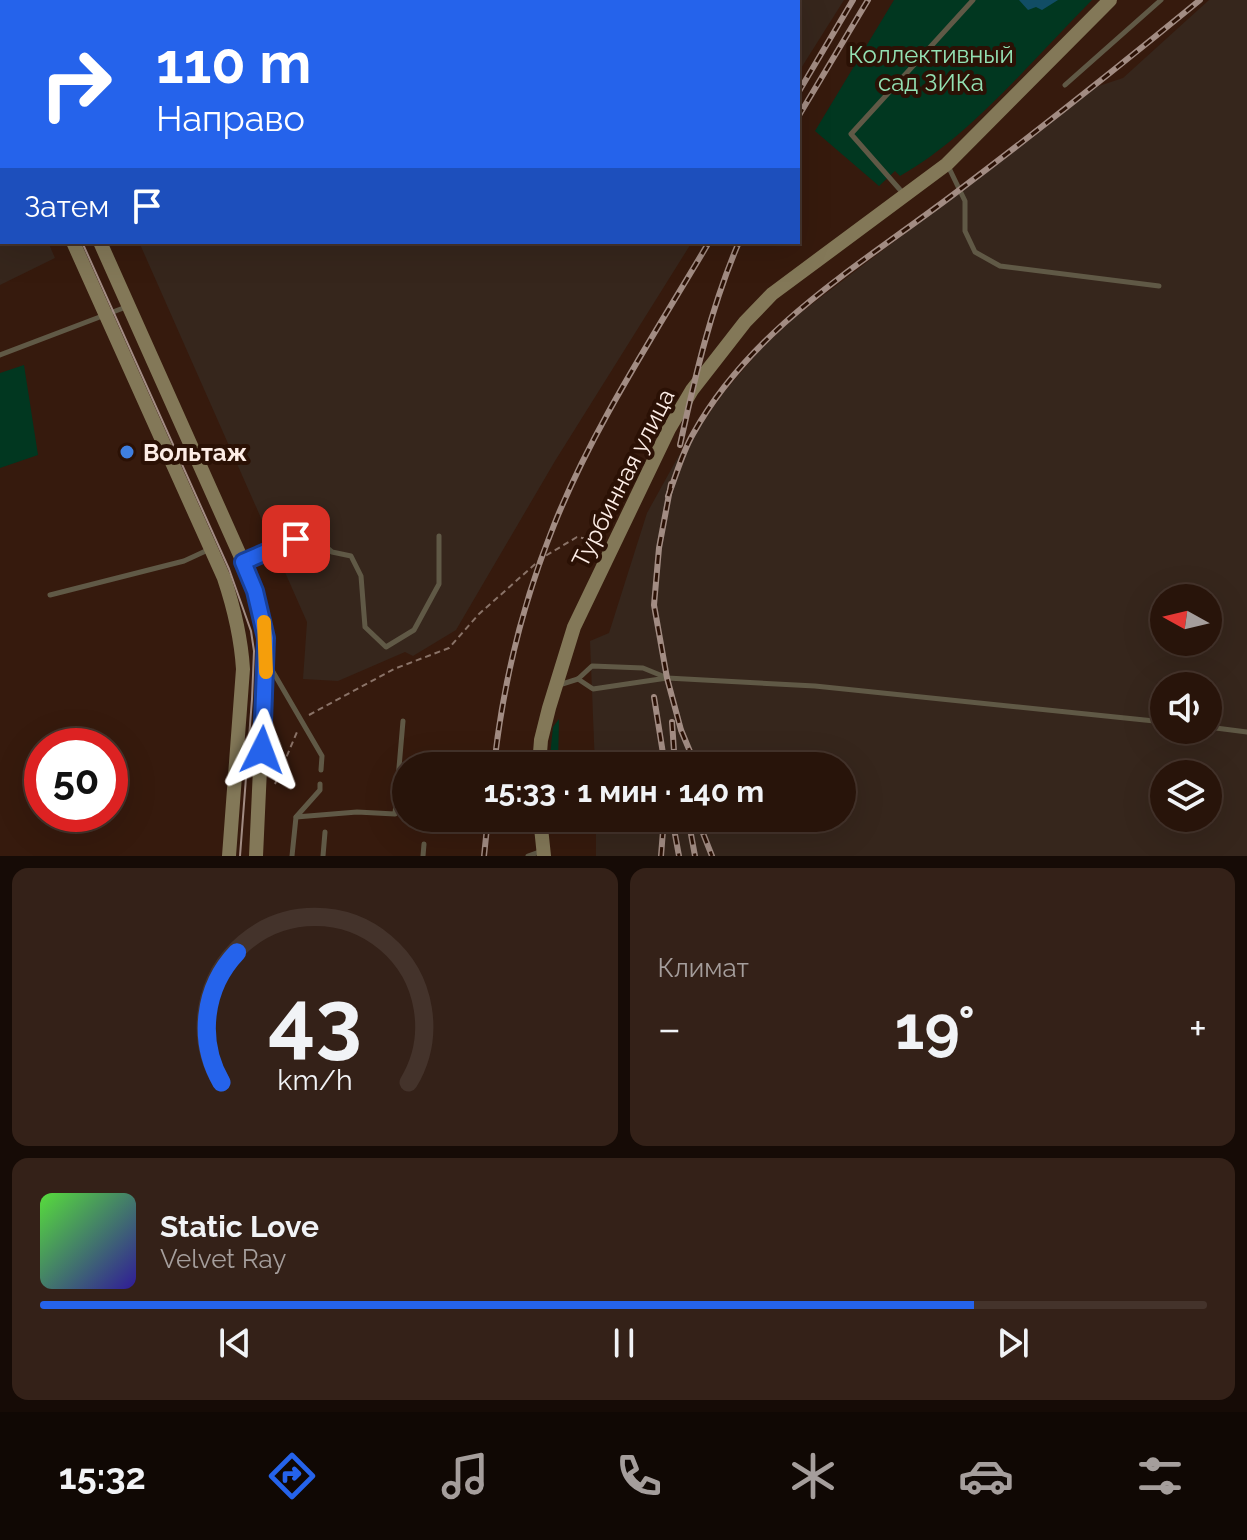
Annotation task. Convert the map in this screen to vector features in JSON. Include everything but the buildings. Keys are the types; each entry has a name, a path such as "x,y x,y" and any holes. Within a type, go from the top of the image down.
{"main road":[{"name":"Турбинная улица","path":"540,752 554,687 574,627 614,543 683,404 745,322 772,294 947,164 1110,0"},
{"path":"74,244 233,604 243,659 229,856"},
{"path":"101,244 243,562 263,617 267,661 256,856"},
{"path":"541,832 543,853"}],"lane":[{"path":"906,196 851,134 973,0"},
{"path":"1065,85 1161,0"},
{"path":"947,164 965,201 965,231 975,252 1000,266 1159,286"},
{"path":"0,355 129,306"},
{"path":"243,562 296,539 318,540 332,552 351,556 361,576 365,627 386,647 414,630 439,584 439,536"},
{"path":"50,595 184,561 210,549"},
{"path":"267,661 322,756 321,770"},
{"path":"554,687 578,679 592,666 643,668 667,678"},
{"path":"578,679 593,689 667,678 815,686 1150,721"},
{"path":"296,817 357,812 395,814 403,721"},
{"path":"1222,729 1247,732"},
{"path":"292,856 296,817 320,790 320,784"},
{"path":"323,856 325,832"},
{"path":"423,856 424,844"},
{"path":"528,856 543,853"}],"path":[{"path":"275,784 303,720 317,708 394,669 449,648 479,614 542,558 577,537 614,543"}],"shaded area":[{"path":"800,0 844,0 800,70"},
{"path":"1209,0 1247,0 1247,856 596,856 596,832 856,832 856,752 594,752 590,641 609,633 647,513 678,457 725,391 760,350 795,317 1093,88 1123,78"},
{"path":"0,244 49,244 55,258 0,285"},
{"path":"140,244 691,244 555,461 456,630 413,656 405,652 338,681 303,679 307,622"}],"green space":[{"name":"Коллективный сад ЗИКа","path":"894,0 1092,0 976,119 926,160 900,176 895,171 879,186 815,131"},
{"path":"24,365 38,455 0,468 0,373"},
{"path":"559,719 558,752 550,752 553,727"}],"water":[{"path":"1019,0 1058,0 1042,10 1036,7 1028,10"}],"tram line":[{"path":"83,244 229,569 251,631 254,651 252,699 240,856"}],"railway":[{"path":"800,90 853,0"},
{"path":"800,114 868,0"},
{"path":"668,496 689,441 718,396 746,361 778,329 812,299 958,191 1200,0"},
{"path":"496,752 516,643 554,525 606,416 708,244"},
{"path":"680,445 712,317 738,244"},
{"path":"671,484 659,548 654,605 667,678 690,752"},
{"path":"654,697 663,752"},
{"path":"672,722 674,752"},
{"path":"484,856 487,832"},
{"path":"661,856 663,832"},
{"path":"675,832 679,856"},
{"path":"691,832 695,856"},
{"path":"703,832 712,856"}],"slow traffic":[{"path":"264,622 266,672"}],"place":[{"name":"Вольтаж","path":"127,452"}],"route":[{"path":"262,750 266,638 263,617 243,562 296,539"}]}
